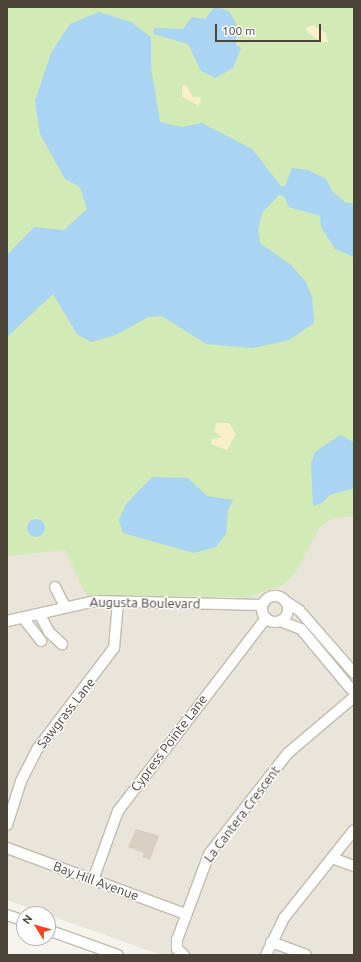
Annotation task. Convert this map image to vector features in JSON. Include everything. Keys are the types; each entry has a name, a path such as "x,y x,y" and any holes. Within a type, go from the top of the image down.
{"street":[{"path":"54,587 65,607"},
{"path":"353,692 301,629 280,621 266,618 262,606 270,597 285,601 299,610 354,673"},
{"path":"280,621 288,610 285,601"},
{"name":"Augusta Boulevard","path":"7,621 24,619 80,603 118,602 262,606"},
{"name":"Sawgrass Lane","path":"7,825 21,781 38,748 114,648 118,602"},
{"path":"40,615 49,632 62,644"},
{"name":"Cypress Pointe Lane","path":"93,880 118,811 266,618"},
{"path":"24,619 41,641"},
{"name":"La Cantera Crescent","path":"184,955 176,945 185,914 213,849 288,753 353,692"},
{"path":"266,955 284,918 354,830"},
{"name":"Bay Hill Avenue","path":"7,848 185,914"},
{"path":"332,858 354,866"},
{"path":"56,933 118,955"},
{"path":"271,942 306,955"}],"shaded area":[{"path":"7,7 354,7 354,955 161,955 56,918 56,906 24,906 7,900"}],"green space":[{"path":"7,7 354,7 354,516 331,519 319,528 296,572 283,585 248,597 87,596 65,550 7,556"}],"sand":[{"path":"312,25 326,33 328,42 322,42 308,33 306,28"},
{"path":"186,85 193,97 201,97 199,106 182,97 182,86"},
{"path":"216,423 229,423 236,434 227,450 211,444 212,439 222,437 214,431"}],"water":[{"path":"215,7 229,11 236,23 236,45 241,48 233,68 215,78 201,71 188,44 154,34 154,28 183,29 192,17 205,19"},
{"path":"99,12 131,22 151,37 151,68 160,122 182,127 202,123 252,149 281,186 285,186 292,168 308,170 326,179 333,192 345,202 354,204 354,257 335,249 321,227 320,216 289,207 284,196 279,195 262,213 258,230 260,243 291,265 306,282 312,297 314,323 289,340 253,348 206,344 162,316 148,317 116,335 91,342 77,334 53,294 7,337 7,255 34,227 64,230 87,209 80,187 65,179 40,134 35,101 51,53 70,24"},
{"path":"340,435 354,442 354,488 330,495 322,503 313,506 311,464 315,452"},
{"path":"152,477 188,478 207,496 233,500 228,510 226,534 216,547 194,553 123,533 119,520 126,504"},
{"path":"36,519 42,522 45,528 42,534 36,537 30,534 27,528 30,522"}],"building":[{"path":"136,829 159,836 150,860 142,857 144,853 128,847"}]}
